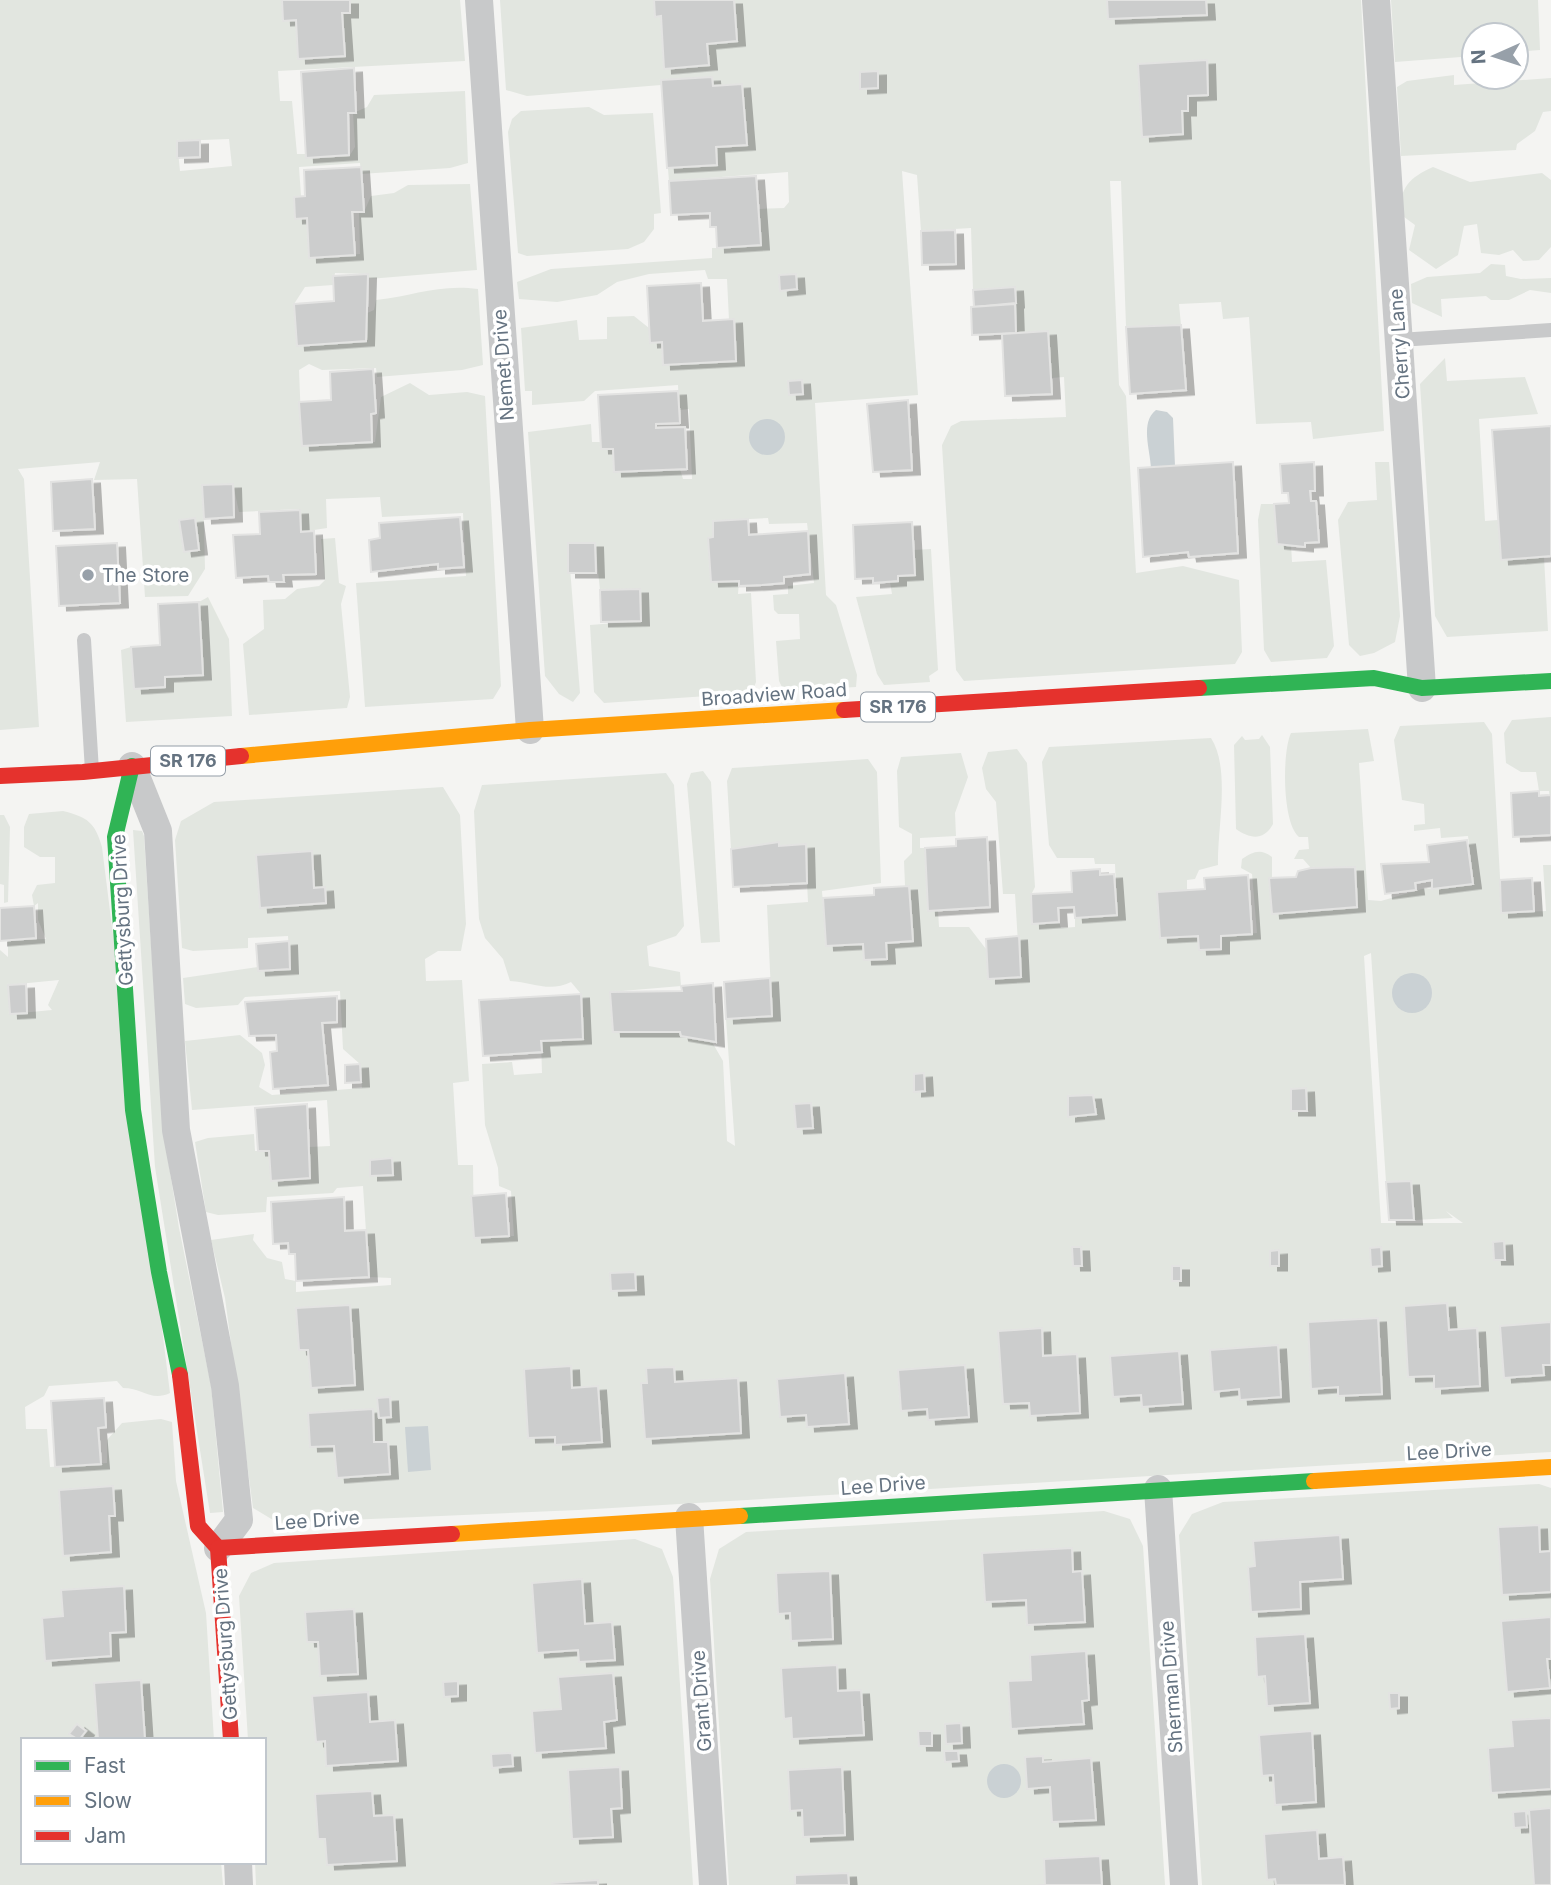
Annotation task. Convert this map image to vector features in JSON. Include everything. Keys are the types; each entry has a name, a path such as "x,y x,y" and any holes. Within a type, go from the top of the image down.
{"street":[{"name":"Nemet Drive","path":"479,0 530,730"},
{"name":"Cherry Lane","path":"1376,0 1422,688"},
{"name":"Broadview Road","path":"0,776 70,771 92,774 132,766 530,730 1374,678 1422,688 1551,681"},
{"name":"Gettysburg Drive","path":"132,766 159,831 176,1130 225,1386 239,1520 218,1548"},
{"name":"Gettysburg Drive","path":"132,766 115,837 133,1110 159,1272 182,1384 198,1526 218,1548 231,1738"},
{"name":"Lee Drive","path":"218,1548 689,1517 1551,1467"},
{"name":"Sherman Drive","path":"1158,1489 1184,1885"},
{"name":"Grant Drive","path":"689,1517 713,1885"},
{"path":"238,1864 239,1885"}],"lane":[{"path":"1399,340 1551,330"},
{"path":"84,640 92,774"}],"shaded area":[{"path":"0,0 460,0 465,61 278,71 280,101 292,101 297,154 305,154 306,158 350,155 355,147 353,113 367,107 374,95 465,91 468,163 450,168 361,174 360,163 299,167 301,196 294,197 295,219 307,218 309,258 360,254 359,212 364,212 371,196 394,193 408,185 470,184 477,270 369,279 368,274 335,273 333,285 305,287 294,304 297,346 365,341 365,314 374,310 376,300 438,289 478,289 483,365 462,370 377,377 376,368 322,370 309,364 299,370 302,446 375,442 381,397 410,383 429,395 467,392 485,396 501,686 493,699 365,707 356,583 466,576 463,513 382,517 380,497 326,499 327,528 301,532 299,509 239,512 233,484 203,485 205,569 188,596 145,597 137,479 94,480 100,462 18,469 24,479 39,727 0,730","holes":["229,139 232,166 180,171 177,141"]},
{"path":"500,0 1361,0 1384,431 1313,439 1311,422 1256,424 1249,317 1223,319 1221,302 1179,304 1181,325 1126,327 1121,181 1110,181 1119,385 1126,396 1136,573 1183,566 1239,580 1242,652 1235,664 964,681 956,670 942,445 951,426 961,421 1066,417 1064,377 1051,378 1048,331 1016,333 1015,288 973,290 971,228 921,231 917,175 902,171 918,395 815,403 826,595 836,605 857,675 856,687 784,691 779,681 776,641 800,639 799,614 778,614 774,610 773,595 788,594 788,586 814,583 807,523 769,524 768,518 713,521 713,537 708,538 711,582 739,581 738,594 751,593 756,682 752,693 604,703 594,692 590,625 641,621 640,590 600,590 595,543 568,543 580,693 573,702 559,694 545,676 528,432 591,424 592,442 601,442 601,449 613,449 614,472 680,469 683,479 692,479 689,409 679,410 678,385 595,391 584,401 532,405 532,391 525,391 521,328 577,320 579,340 607,339 607,317 634,316 649,328 650,342 662,342 663,364 736,361 734,320 729,320 727,279 708,279 705,270 649,274 617,282 597,295 557,302 519,299 517,282 551,269 712,258 712,248 717,248 758,209 784,208 789,202 788,172 669,181 661,85 527,96 506,90"},
{"path":"1391,0 1538,0 1540,50 1530,51 1530,21 1460,21 1460,57 1395,62"},
{"path":"1454,75 1454,85 1460,85 1460,91 1530,91 1530,80 1551,78 1551,111 1543,112 1535,131 1517,144 1516,150 1401,156 1397,87 1407,81"},
{"path":"589,107 604,115 653,113 661,213 654,214 654,229 644,242 628,249 527,256 518,253 508,132 512,119 521,111"},
{"path":"1433,167 1470,182 1542,173 1551,180 1551,247 1539,260 1523,261 1513,250 1499,255 1481,253 1477,224 1464,226 1458,255 1436,269 1409,250 1415,225 1400,214 1402,197 1408,184"},
{"path":"1491,264 1505,265 1506,276 1521,279 1551,278 1551,293 1530,290 1509,300 1491,300 1486,296 1441,299 1442,317 1412,303 1411,284 1427,277 1480,273"},
{"path":"1445,358 1447,381 1525,377 1538,414 1479,419 1485,521 1498,520 1501,560 1544,557 1548,631 1447,637 1435,616 1420,384"},
{"path":"1156,410 1167,412 1173,418 1175,466 1151,468 1147,429 1148,421"},
{"path":"767,419 780,424 785,437 780,450 767,455 754,450 749,437 754,424"},
{"path":"1375,462 1389,462 1400,616 1395,642 1374,653 1360,656 1349,645 1338,520 1348,502 1377,500"},
{"path":"1261,504 1274,504 1277,544 1291,544 1292,562 1326,560 1334,646 1327,658 1271,662 1264,650 1258,520"},
{"path":"335,538 339,583 346,586 341,604 350,697 347,708 249,715 243,644 264,629 263,600 285,599 297,589 319,586 325,580 321,539"},
{"path":"931,549 938,670 929,676 930,682 884,685 877,674 856,597 892,594 890,582 898,581 898,576 915,574 913,550"},
{"path":"208,597 229,639 232,716 126,722 121,650 131,647 134,689 165,687 165,677 202,675 199,602"},
{"path":"1551,717 1551,809 1549,791 1539,791 1536,772 1521,772 1506,763 1504,733 1512,720"},
{"path":"1484,722 1492,734 1502,913 1546,911 1543,865 1551,865 1551,1452 578,1510 278,1523 253,1508 225,1298 211,1240 254,1234 253,1240 267,1258 282,1262 285,1279 296,1281 296,1292 391,1285 391,1278 369,1277 363,1186 337,1188 333,1193 267,1197 266,1212 218,1215 206,1212 195,1142 208,1138 254,1134 255,1151 269,1151 271,1180 309,1178 309,1147 330,1146 327,1100 192,1110 185,1041 240,1035 262,1053 265,1065 259,1087 272,1095 362,1088 360,1064 343,1049 340,991 245,997 238,1005 196,1008 185,1004 183,978 258,967 258,971 290,968 288,936 248,938 248,948 193,951 182,948 175,840 181,821 214,802 443,787 460,815 466,924 461,951 438,951 425,959 426,981 462,980 469,1081 453,1083 458,1165 473,1165 474,1238 514,1236 511,1191 499,1186 498,1168 485,1125 482,1064 512,1062 514,1075 542,1073 541,1041 583,1039 581,994 571,982 548,987 510,981 503,959 485,938 479,919 474,811 482,785 666,773 674,785 684,926 676,936 647,946 649,966 680,972 681,986 610,992 613,1031 680,1032 681,1036 712,1042 723,1061 727,1141 735,1146 726,1019 772,1015 767,905 808,902 805,844 779,846 779,842 731,849 727,781 732,768 868,759 877,772 881,883 822,891 826,945 863,944 864,960 886,943 913,941 909,886 905,886 904,861 912,853 912,834 899,827 897,771 901,757 961,753 968,777 955,813 956,836 920,838 920,848 925,848 928,911 938,911 939,927 969,927 986,949 995,982 995,979 1020,977 1015,894 1003,894 996,802 986,789 982,768 988,752 1017,749 1027,763 1035,887 1031,895 1032,923 1059,922 1061,928 1075,927 1075,918 1117,915 1115,864 1095,864 1094,858 1057,858 1049,845 1042,762 1049,747 1211,738 1217,751 1222,782 1218,865 1199,870 1195,879 1187,880 1187,890 1157,892 1198,936 1200,950 1221,949 1221,936 1257,933 1252,874 1241,868 1242,859 1253,853 1260,852 1272,857 1272,914 1318,911 1330,900 1357,900 1355,867 1311,868 1303,859 1294,859 1299,850 1309,849 1308,837 1299,837 1289,818 1285,771 1291,733 1368,729 1374,761 1359,763 1368,900 1381,901 1422,889 1474,885 1468,836 1441,838 1440,828 1414,831 1414,825 1425,824 1424,804 1402,800 1394,740 1400,726","holes":["1371,953 1386,1182 1411,1181 1414,1220 1453,1218 1446,1211 1463,1223 1381,1223 1364,956"]},
{"path":"1262,735 1270,747 1273,824 1269,830 1256,837 1236,829 1234,745 1242,736 1245,740 1259,739"},
{"path":"703,771 711,782 720,942 701,943 687,784 691,773"},
{"path":"63,811 89,822 102,847 170,1393 152,1395 123,1388 117,1381 49,1386 44,1396 25,1407 26,1429 47,1429 50,1467 107,1463 107,1440 122,1423 161,1419 172,1422 176,1481 206,1613 214,1738 21,1738 21,1864 221,1864 223,1885 0,1885 0,950 8,957 8,940 46,939 38,920 38,903 34,906 32,895 37,885 55,883 55,857 40,857 24,847 24,827 29,814","holes":["59,980 48,1005 52,1010 10,1014 8,985"]},
{"path":"0,815 4,815 10,827 8,902 4,903 4,885 0,884"},
{"path":"133,830 142,831 144,836 163,1128 179,1228 211,1385 223,1512 210,1513 155,1167"},
{"path":"1412,973 1426,979 1432,993 1426,1007 1412,1013 1398,1007 1392,993 1398,979"},
{"path":"428,1426 431,1470 408,1472 405,1427"},
{"path":"1539,1484 1551,1488 1551,1885 1202,1885 1179,1535 1192,1514 1223,1502"},
{"path":"1104,1511 1130,1519 1143,1546 1165,1885 729,1885 710,1579 719,1549 746,1532"},
{"path":"635,1539 662,1549 673,1577 693,1885 256,1885 255,1864 266,1864 266,1738 248,1738 239,1596 251,1573 274,1563"},
{"path":"1004,1764 1016,1769 1021,1781 1016,1793 1004,1798 992,1793 987,1781 992,1769"}],"building":[{"path":"282,0 350,0 350,13 342,13 345,56 298,59 296,20 283,21"},
{"path":"654,0 734,0 737,41 707,44 709,65 664,69 661,16 655,17"},
{"path":"1107,0 1206,0 1207,15 1108,19"},
{"path":"1207,60 1208,95 1188,96 1188,111 1182,111 1183,134 1142,137 1138,64"},
{"path":"354,68 356,113 348,113 349,155 306,158 301,72"},
{"path":"878,71 878,88 860,89 860,72"},
{"path":"712,77 713,86 742,84 747,145 716,147 717,165 667,168 661,80"},
{"path":"200,140 200,157 177,158 177,141"},
{"path":"361,167 364,212 352,212 355,255 309,258 307,218 295,219 294,197 305,196 304,170"},
{"path":"756,176 761,245 717,248 716,227 710,227 710,213 671,215 669,181"},
{"path":"955,230 956,264 922,265 921,231"},
{"path":"368,274 366,341 297,346 294,304 334,301 333,276"},
{"path":"796,274 797,289 780,291 779,275"},
{"path":"701,283 703,321 734,319 736,361 663,365 662,342 650,343 647,286"},
{"path":"1015,287 1016,303 974,307 973,290"},
{"path":"1015,304 1016,333 972,335 971,307"},
{"path":"1181,325 1186,390 1130,394 1126,327"},
{"path":"1048,331 1052,394 1005,396 1002,334"},
{"path":"373,369 376,413 371,414 372,442 302,446 299,402 331,400 330,372"},
{"path":"802,380 803,394 789,395 788,381"},
{"path":"678,391 680,423 656,424 656,428 685,427 687,469 614,472 613,449 601,449 598,395"},
{"path":"908,400 912,470 873,472 867,404"},
{"path":"1551,426 1551,556 1501,560 1492,430"},
{"path":"1233,462 1238,553 1189,557 1188,552 1143,557 1138,468"},
{"path":"1314,462 1315,491 1310,491 1311,501 1316,501 1319,542 1305,543 1305,547 1277,544 1274,504 1289,503 1288,493 1282,493 1280,464"},
{"path":"92,479 95,529 53,531 51,482"},
{"path":"233,484 234,517 204,519 202,485"},
{"path":"300,510 301,532 314,531 316,574 283,575 284,582 269,582 268,576 236,578 233,535 260,534 259,512"},
{"path":"460,517 464,567 438,569 438,564 371,572 369,540 380,538 379,523"},
{"path":"195,518 199,550 184,552 179,520"},
{"path":"748,519 749,535 808,531 810,574 784,577 784,583 762,585 739,586 739,581 711,582 708,538 713,537 713,521"},
{"path":"912,522 915,575 898,576 898,581 873,583 873,578 855,579 853,525"},
{"name":"The Store","path":"117,543 120,603 59,606 56,546"},
{"path":"568,543 595,543 596,573 568,573"},
{"path":"640,589 641,621 601,622 600,590"},
{"path":"199,602 203,675 165,677 165,687 134,689 131,647 160,645 158,604"},
{"path":"1539,791 1539,796 1551,795 1551,835 1513,837 1511,793"},
{"path":"987,837 990,907 928,911 925,848 956,846 956,839"},
{"path":"1467,840 1473,884 1432,889 1432,880 1415,883 1416,890 1385,894 1381,864 1429,862 1427,845"},
{"path":"779,842 779,846 806,844 807,883 733,887 731,849"},
{"path":"312,851 314,888 325,887 326,903 260,908 256,855"},
{"path":"1355,867 1357,907 1272,914 1269,878 1296,877 1298,871 1311,868"},
{"path":"1100,869 1100,875 1114,874 1117,915 1075,918 1074,907 1058,908 1059,922 1032,924 1031,894 1072,892 1071,871"},
{"path":"1248,875 1252,934 1221,936 1221,949 1199,950 1198,936 1160,938 1157,892 1205,889 1204,878"},
{"path":"1532,878 1534,911 1501,913 1500,880"},
{"path":"909,886 913,941 886,943 887,959 864,960 863,944 826,946 823,898 874,895 874,888"},
{"path":"34,906 36,938 0,941 0,908"},
{"path":"1019,936 1021,977 988,979 986,939"},
{"path":"289,941 290,969 258,971 256,944"},
{"path":"770,978 772,1016 726,1019 724,982"},
{"path":"713,983 716,1042 681,1036 680,1032 613,1032 610,992 682,991 681,986"},
{"path":"26,984 27,1013 10,1014 8,985"},
{"path":"581,994 583,1039 541,1041 542,1052 483,1056 479,1000"},
{"path":"337,996 337,1022 322,1023 328,1085 273,1089 270,1052 277,1051 276,1035 249,1036 245,1002"},
{"path":"360,1064 361,1082 345,1083 345,1065"},
{"path":"924,1073 925,1091 914,1092 914,1074"},
{"path":"1306,1088 1307,1111 1291,1111 1291,1089"},
{"path":"1093,1095 1096,1114 1068,1117 1068,1096"},
{"path":"811,1103 813,1128 796,1129 794,1104"},
{"path":"307,1104 310,1178 271,1181 269,1151 258,1151 255,1108"},
{"path":"392,1158 393,1175 370,1176 370,1160"},
{"path":"1411,1181 1414,1220 1389,1220 1386,1182"},
{"path":"506,1193 509,1236 474,1238 471,1196"},
{"path":"344,1197 345,1231 366,1230 369,1277 296,1281 295,1254 289,1254 288,1243 273,1244 271,1202"},
{"path":"1504,1241 1505,1260 1494,1260 1493,1242"},
{"path":"1072,1247 1081,1247 1082,1266 1073,1266"},
{"path":"1381,1247 1382,1266 1371,1267 1370,1248"},
{"path":"1279,1250 1279,1266 1270,1266 1270,1251"},
{"path":"1172,1266 1181,1266 1181,1281 1172,1281"},
{"path":"635,1272 636,1290 611,1291 610,1273"},
{"path":"1447,1303 1449,1330 1477,1328 1480,1386 1434,1389 1434,1376 1408,1377 1404,1306"},
{"path":"350,1305 355,1385 311,1388 308,1350 299,1350 296,1308"},
{"path":"1378,1318 1382,1394 1338,1396 1338,1387 1311,1389 1308,1322"},
{"path":"1551,1322 1551,1365 1543,1365 1544,1375 1504,1378 1500,1326"},
{"path":"1042,1328 1043,1356 1077,1354 1080,1413 1030,1416 1029,1403 1003,1404 998,1331"},
{"path":"1278,1345 1281,1397 1240,1400 1239,1389 1213,1392 1210,1350"},
{"path":"1179,1351 1183,1404 1142,1407 1141,1395 1113,1397 1110,1356"},
{"path":"965,1365 969,1417 928,1420 927,1409 901,1411 898,1370"},
{"path":"571,1366 572,1388 598,1386 602,1442 555,1445 555,1437 528,1438 524,1369"},
{"path":"674,1367 675,1382 738,1378 741,1433 645,1439 641,1383 647,1383 646,1368"},
{"path":"845,1373 849,1424 807,1427 806,1415 780,1417 777,1379"},
{"path":"390,1397 391,1417 379,1418 377,1398"},
{"path":"104,1398 106,1427 98,1428 101,1464 55,1467 51,1401"},
{"path":"373,1409 374,1442 388,1442 390,1474 337,1478 334,1446 310,1447 308,1413"},
{"path":"113,1486 115,1516 109,1516 111,1552 63,1556 59,1490"},
{"path":"1539,1525 1540,1552 1551,1551 1551,1592 1502,1595 1498,1527"},
{"path":"1340,1535 1343,1579 1300,1582 1301,1609 1251,1612 1248,1567 1255,1566 1253,1541"},
{"path":"1072,1548 1073,1572 1082,1571 1085,1622 1027,1625 1026,1600 985,1602 982,1553"},
{"path":"830,1571 833,1639 791,1641 790,1613 778,1614 776,1573"},
{"path":"582,1579 585,1624 612,1622 615,1660 579,1662 578,1650 537,1653 532,1583"},
{"path":"124,1586 126,1632 110,1633 111,1656 45,1661 42,1618 63,1616 61,1590"},
{"path":"354,1609 358,1674 320,1676 318,1642 307,1642 305,1612"},
{"path":"1551,1617 1551,1659 1547,1659 1550,1688 1507,1692 1501,1621"},
{"path":"1305,1634 1310,1703 1267,1706 1265,1676 1257,1677 1255,1637"},
{"path":"1086,1651 1089,1700 1082,1701 1084,1724 1011,1729 1008,1681 1031,1680 1030,1655"},
{"path":"837,1665 838,1691 861,1690 864,1735 792,1739 791,1718 784,1719 781,1668"},
{"path":"613,1673 617,1720 604,1722 606,1748 535,1753 532,1711 561,1709 558,1677"},
{"path":"141,1680 145,1738 98,1738 94,1683"},
{"path":"458,1681 458,1696 444,1697 443,1682"},
{"path":"368,1692 370,1722 395,1720 398,1761 326,1766 325,1741 316,1742 312,1696"},
{"path":"1389,1693 1399,1693 1399,1708 1390,1709"},
{"path":"1551,1718 1551,1789 1491,1793 1488,1748 1513,1746 1511,1720"},
{"path":"961,1723 962,1743 946,1744 945,1724"},
{"path":"77,1724 86,1731 81,1738 69,1734"},
{"path":"918,1731 932,1731 932,1746 919,1746"},
{"path":"1312,1731 1316,1802 1275,1805 1273,1775 1262,1776 1259,1735"},
{"path":"944,1751 958,1751 959,1761 945,1762"},
{"path":"512,1753 513,1766 492,1768 491,1754"},
{"path":"1043,1756 1043,1762 1091,1758 1096,1820 1052,1822 1050,1787 1027,1789 1025,1757"},
{"path":"620,1767 622,1808 611,1809 613,1837 572,1839 568,1770"},
{"path":"842,1767 845,1835 803,1837 802,1810 790,1811 788,1770"},
{"path":"372,1791 374,1816 394,1815 397,1861 327,1865 325,1839 318,1839 315,1794"},
{"path":"1551,1808 1551,1885 1534,1885 1529,1810"},
{"path":"1526,1811 1527,1827 1514,1828 1513,1812"},
{"path":"1317,1830 1319,1859 1343,1857 1345,1885 1276,1885 1275,1879 1267,1880 1264,1834"},
{"path":"1100,1856 1102,1885 1045,1885 1044,1859"},
{"path":"848,1873 849,1885 795,1885 795,1875"},
{"path":"598,1880 598,1885 552,1885 552,1883"}],"traffic: fast":[{"path":"1199,688 1374,678 1422,688 1551,681"},
{"path":"132,766 115,837 133,1110 159,1272 180,1375"},
{"path":"740,1516 1314,1481"}],"traffic: slow":[{"path":"241,756 530,730 844,710"},
{"path":"1314,1481 1551,1467"},
{"path":"452,1534 740,1516"}],"traffic: jam":[{"path":"844,710 1199,688"},
{"path":"0,776 83,772 241,756"},
{"path":"180,1375 198,1526 218,1548 231,1738"},
{"path":"218,1548 452,1534"}],"place":[{"name":"The Store","path":"88,575"}]}
